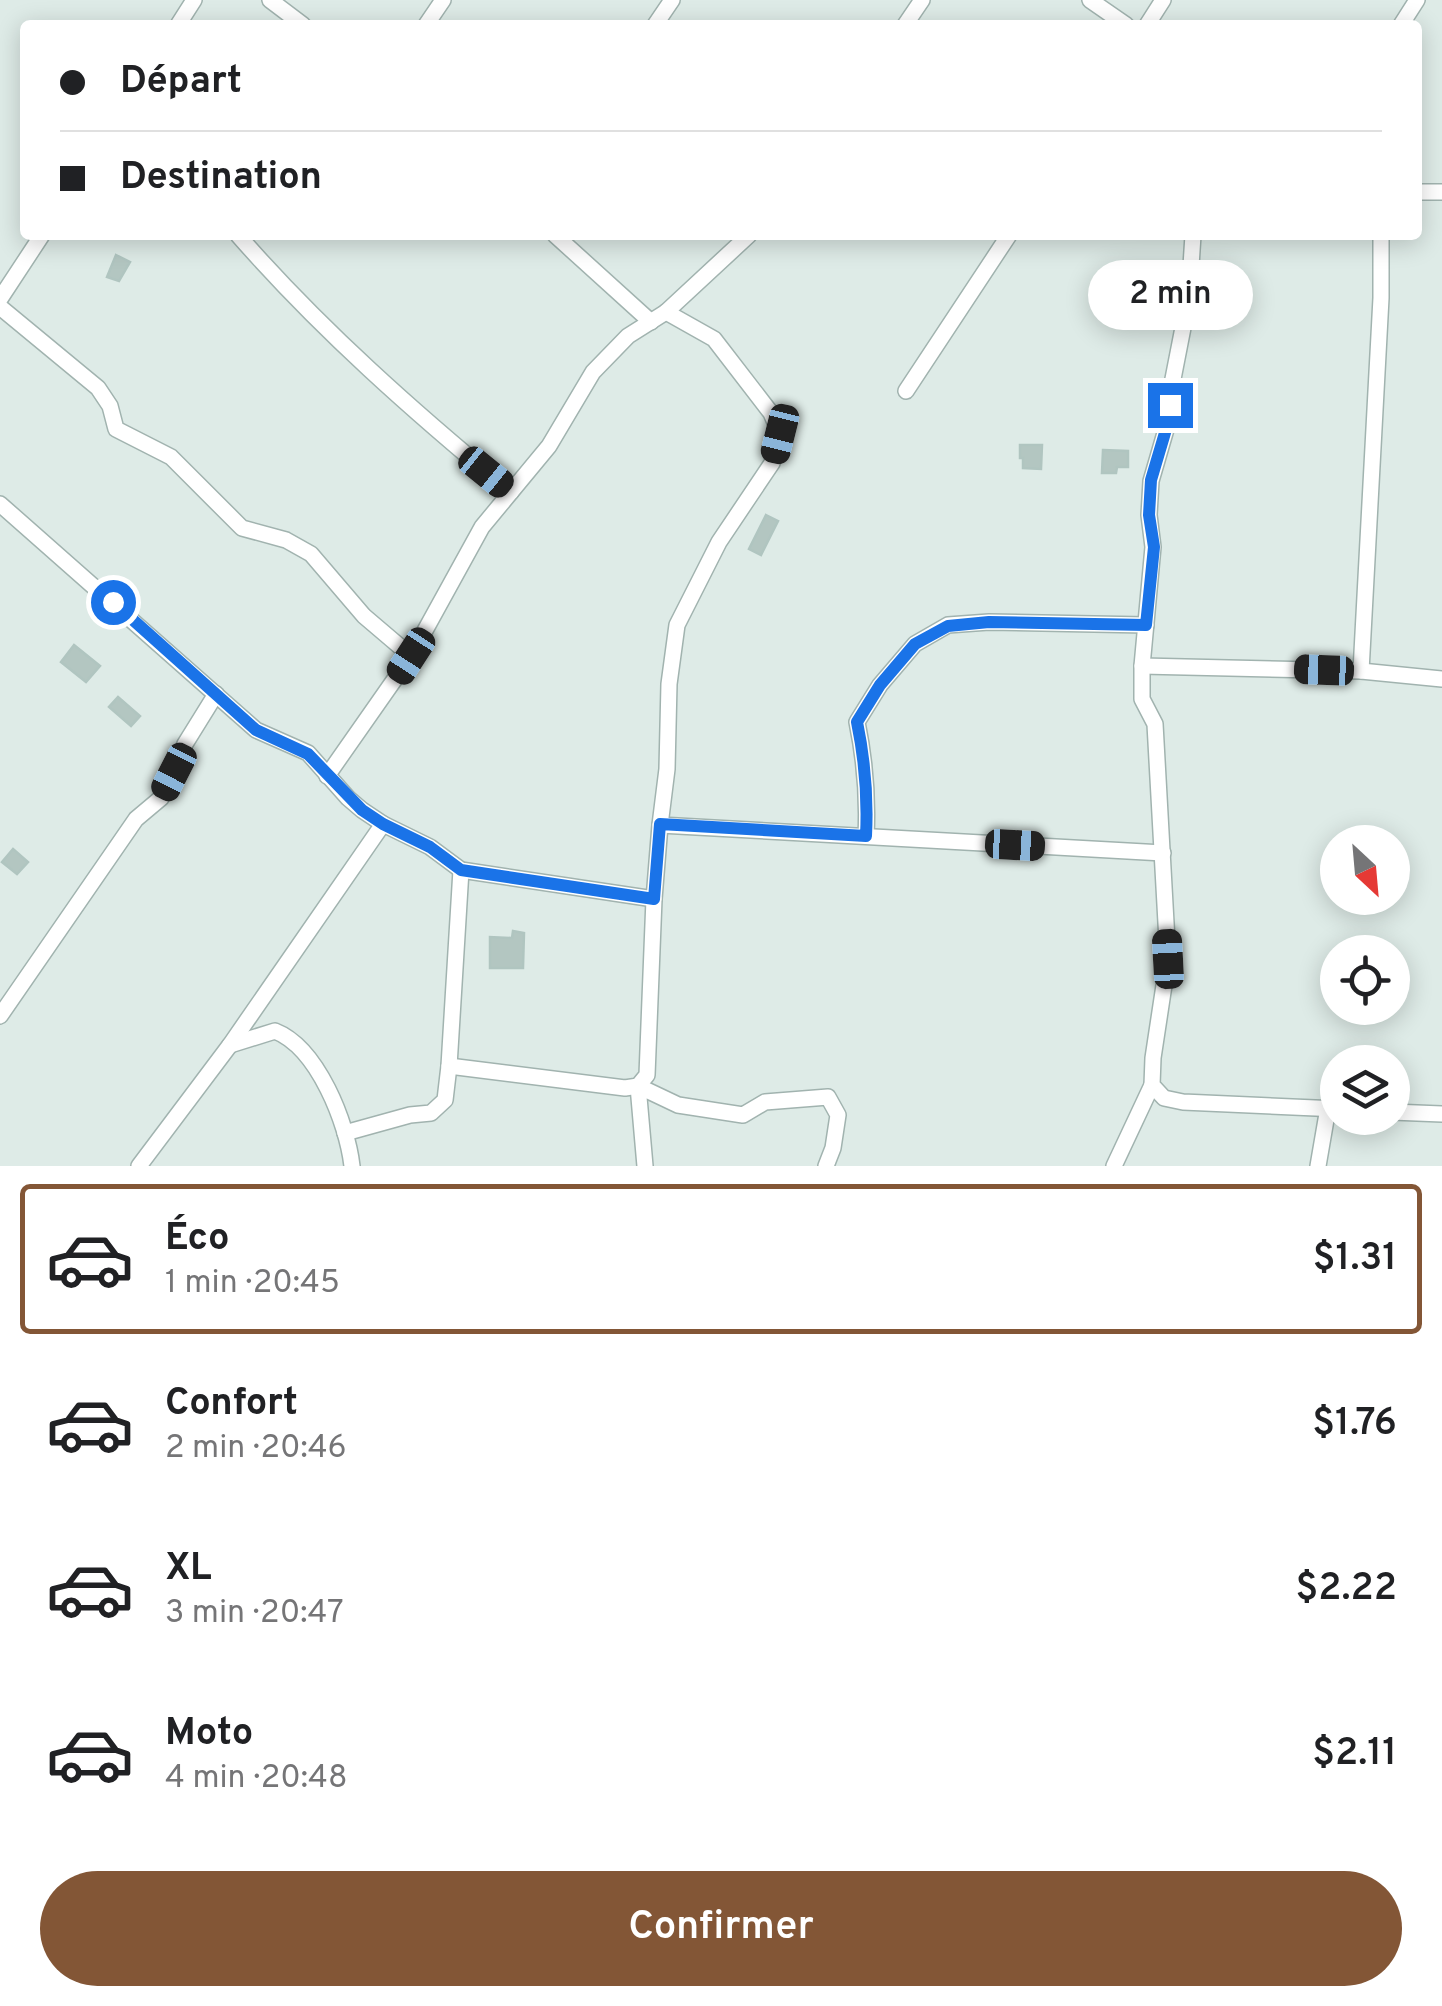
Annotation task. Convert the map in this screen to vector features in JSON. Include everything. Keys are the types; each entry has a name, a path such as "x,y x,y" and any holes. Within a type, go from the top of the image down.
{"street":[{"path":"270,0 296,20"},
{"path":"1090,0 1119,20"},
{"path":"39,240 0,303 98,388 110,406 116,429 171,457 242,528 286,540 311,554 364,616 411,656"},
{"path":"242,240 437,432 512,492"},
{"path":"561,240 651,322"},
{"path":"328,776 411,656 482,526 549,446 594,372 628,336 666,312 744,240"},
{"path":"906,391 1005,240"},
{"path":"1114,1166 1152,1085 1168,959 1156,724 1142,698 1142,666 1154,547 1149,515 1151,480 1167,426 1190,297 1193,240"},
{"path":"1360,671 1381,240"},
{"path":"645,1166 638,1086 646,1075 654,899 667,769 668,684 678,624 719,542 772,463 780,434 770,413 714,339 666,312"},
{"path":"0,504 256,730 308,754 362,810 383,824 430,847 461,870 654,899"},
{"path":"866,836 868,796 857,722 880,685 915,644 948,626 976,623 1146,625"},
{"path":"1142,666 1360,671 1442,680"},
{"path":"0,1016 136,818 161,798 185,744 216,694"},
{"path":"139,1166 230,1045 383,824"},
{"path":"660,824 1163,853"},
{"path":"345,1132 431,1113 445,1100 461,870"},
{"path":"230,1045 275,1031 293,1040 316,1066 345,1132 352,1166"},
{"path":"449,1066 624,1088 638,1086 678,1105 743,1115 765,1102 828,1097 838,1115 826,1166"},
{"path":"1152,1085 1164,1098 1183,1102 1320,1108"},
{"path":"1410,1113 1442,1114"},
{"path":"1318,1166 1326,1135"}],"building":[{"path":"116,255 130,262 119,281 107,277"},
{"path":"1020,445 1042,445 1041,469 1023,468"},
{"path":"1103,450 1128,451 1128,467 1117,467 1116,473 1102,473"},
{"path":"766,515 778,521 761,555 749,549"},
{"path":"74,645 100,666 86,682 61,662"},
{"path":"118,697 140,716 131,726 109,707"},
{"path":"13,849 28,862 17,874 2,862"},
{"path":"513,931 524,933 523,968 490,968 490,937 512,938"}],"route":[{"path":"113,602 256,730 308,754 362,810 440,853 461,870 654,899 660,824 866,836 868,796 857,722 880,685 915,644 948,626 989,622 1146,625 1154,547 1149,515 1151,480 1170,405"}]}
